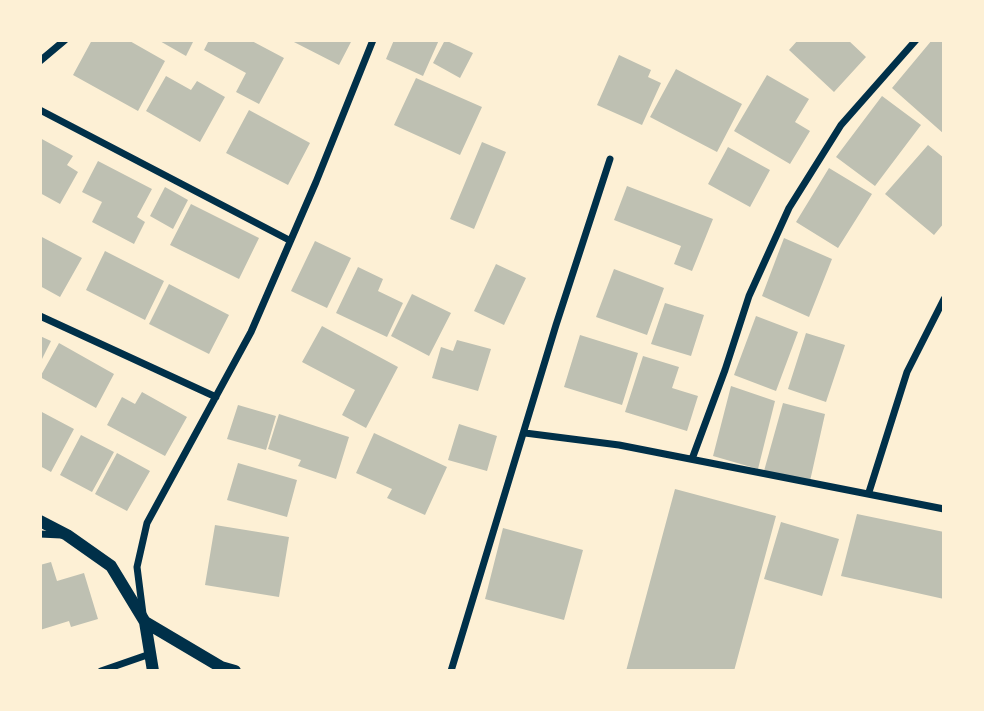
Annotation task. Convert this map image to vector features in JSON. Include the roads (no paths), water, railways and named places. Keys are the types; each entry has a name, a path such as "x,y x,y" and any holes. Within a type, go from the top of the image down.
{"street":[{"path":"40,61 65,40"},
{"path":"153,671 137,567 147,523 251,332 316,182 373,40"},
{"path":"692,459 726,370 748,296 789,208 841,125 916,40"},
{"path":"40,110 289,240"},
{"path":"451,671 556,325 610,159"},
{"path":"869,492 907,372 944,299"},
{"path":"40,316 216,397"},
{"path":"525,433 619,445 869,492 944,509"},
{"path":"40,521 67,535 111,566 145,622 221,667 235,671"},
{"path":"40,534 67,535"},
{"path":"100,671 150,654"}]}
